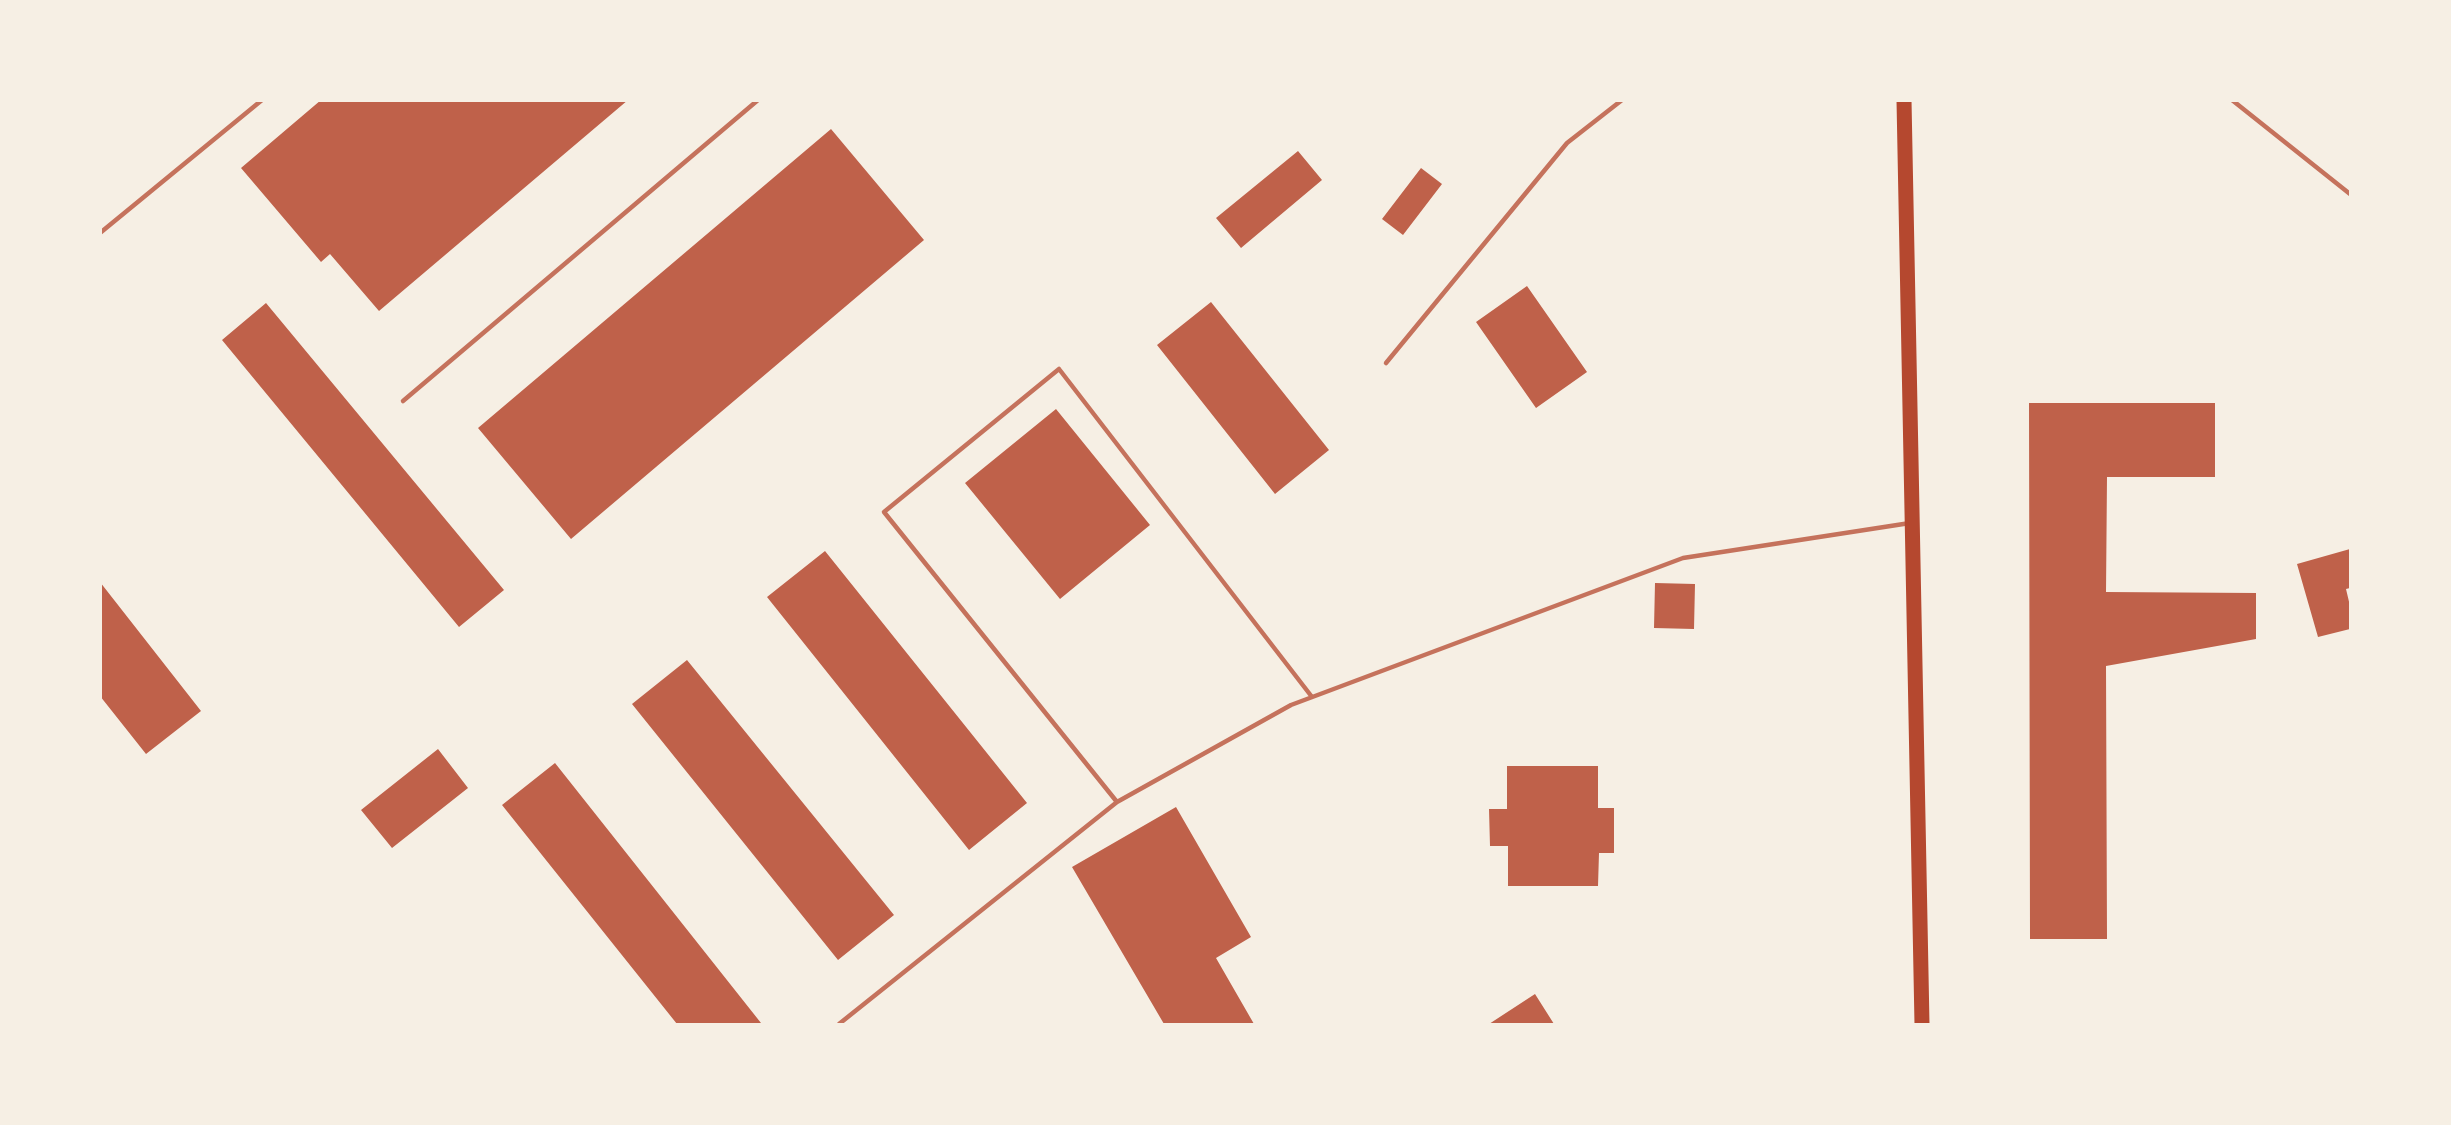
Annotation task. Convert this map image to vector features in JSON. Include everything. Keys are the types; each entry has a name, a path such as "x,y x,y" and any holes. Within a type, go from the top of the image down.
{"main road":[{"path":"1904,100 1922,1024"}],"lane":[{"path":"100,233 262,100"},
{"path":"403,401 758,100"},
{"path":"1386,363 1567,143 1622,100"},
{"path":"2232,100 2350,194"},
{"path":"1117,802 884,512 1059,369 1312,697"},
{"path":"839,1024 1117,802 1291,705 1683,558 1913,523"}],"building":[{"path":"321,100 628,100 379,311 330,254 321,262 241,168"},
{"path":"831,129 924,240 571,539 478,428"},
{"path":"1298,151 1322,180 1241,248 1216,218"},
{"path":"1421,168 1442,184 1403,235 1382,219"},
{"path":"1527,286 1587,372 1536,408 1476,322"},
{"path":"1211,302 1329,450 1275,494 1157,345"},
{"path":"266,303 504,590 459,627 222,340"},
{"path":"2029,403 2215,403 2215,477 2107,477 2106,592 2256,593 2256,639 2106,666 2107,939 2030,939"},
{"path":"1056,409 1150,525 1060,599 965,483"},
{"path":"2350,549 2350,588 2346,589 2350,606 2350,629 2318,637 2297,564"},
{"path":"825,551 1027,803 969,850 767,597"},
{"path":"100,582 201,711 146,754 100,696"},
{"path":"1655,583 1695,584 1694,629 1654,628"},
{"path":"687,660 894,915 838,960 632,704"},
{"path":"438,749 468,788 392,848 361,810"},
{"path":"555,763 761,1023 677,1024 502,805"},
{"path":"1507,766 1598,766 1598,808 1614,808 1614,853 1599,853 1598,886 1508,886 1508,846 1490,846 1489,809 1507,809"},
{"path":"1176,807 1251,937 1216,958 1254,1024 1164,1024 1072,867"},
{"path":"1535,994 1554,1024 1489,1024"}]}
